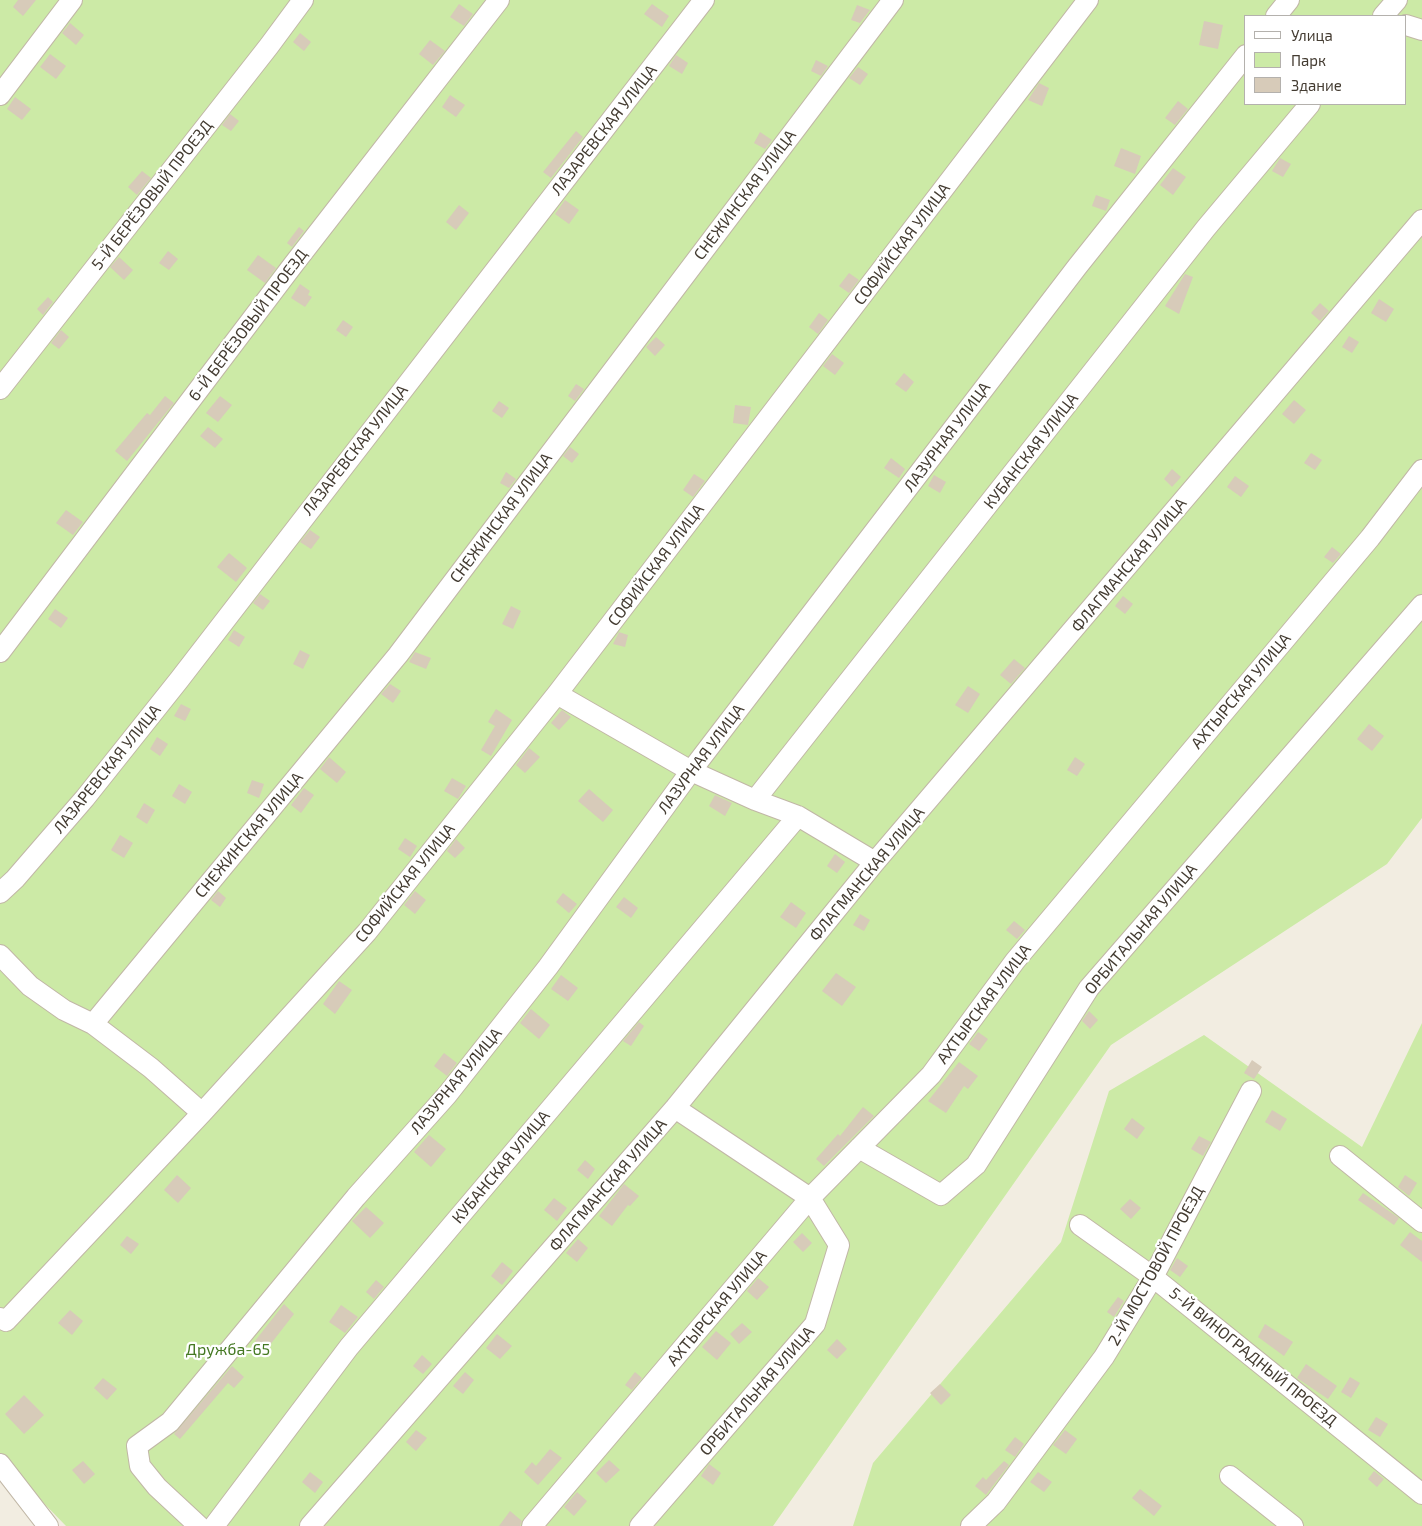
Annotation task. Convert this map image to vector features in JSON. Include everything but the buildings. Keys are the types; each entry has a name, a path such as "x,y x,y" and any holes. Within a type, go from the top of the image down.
{"lane":[{"path":"0,95 72,0"},
{"name":"5-Й БЕРЁЗОВЫЙ ПРОЕЗД","path":"0,389 263,54 302,0"},
{"name":"6-Й БЕРЁЗОВЫЙ ПРОЕЗД","path":"0,652 294,265 499,0"},
{"name":"ЛАЗАРЕВСКАЯ УЛИЦА","path":"0,893 85,798 179,680 704,0"},
{"name":"СНЕЖИНСКАЯ УЛИЦА","path":"93,1024 398,655 893,0"},
{"name":"СОФИЙСКАЯ УЛИЦА","path":"0,1318 6,1320 202,1113 367,932 557,694 1088,0"},
{"path":"1277,15 1289,0"},
{"path":"1384,15 1397,0"},
{"path":"1407,25 1422,30"},
{"name":"ЛАЗУРНАЯ УЛИЦА","path":"199,1526 157,1487 140,1466 137,1446 170,1422 356,1197 447,1095 548,967 691,771 1077,267 1244,58"},
{"name":"КУБАНСКАЯ УЛИЦА","path":"755,800 1206,228 1309,105"},
{"name":"ФЛАГМАНСКАЯ УЛИЦА","path":"310,1526 675,1108 875,862 1422,220"},
{"name":"АХТЫРСКАЯ УЛИЦА","path":"532,1526 810,1198 932,1074 1015,961 1364,546 1422,470"},
{"name":"ОРБИТАЛЬНАЯ УЛИЦА","path":"859,1148 941,1196 976,1165 1089,988 1422,605"},
{"path":"557,694 691,771 755,800 798,816 875,862"},
{"name":"КУБАНСКАЯ УЛИЦА","path":"214,1526 349,1347 798,816"},
{"path":"0,955 30,986 64,1010 93,1024 151,1068 202,1113"},
{"name":"2-Й МОСТОВОЙ ПРОЕЗД","path":"971,1526 996,1502 1104,1357 1153,1277 1251,1090"},
{"name":"ОРБИТАЛЬНАЯ УЛИЦА","path":"640,1526 815,1324 839,1245 810,1198 675,1108"},
{"path":"1340,1156 1422,1222"},
{"name":"5-Й ВИНОГРАДНЫЙ ПРОЕЗД","path":"1080,1225 1153,1277 1422,1494"},
{"path":"0,1464 48,1526"},
{"path":"1230,1476 1293,1526"}],"green space":[{"name":"Дружба-65","path":"0,0 1422,0 1422,818 1387,864 1111,1045 773,1526 66,1526 0,1458"},
{"path":"1422,1023 1422,1526 853,1526 873,1463 1061,1242 1109,1091 1204,1035 1362,1147"}]}
